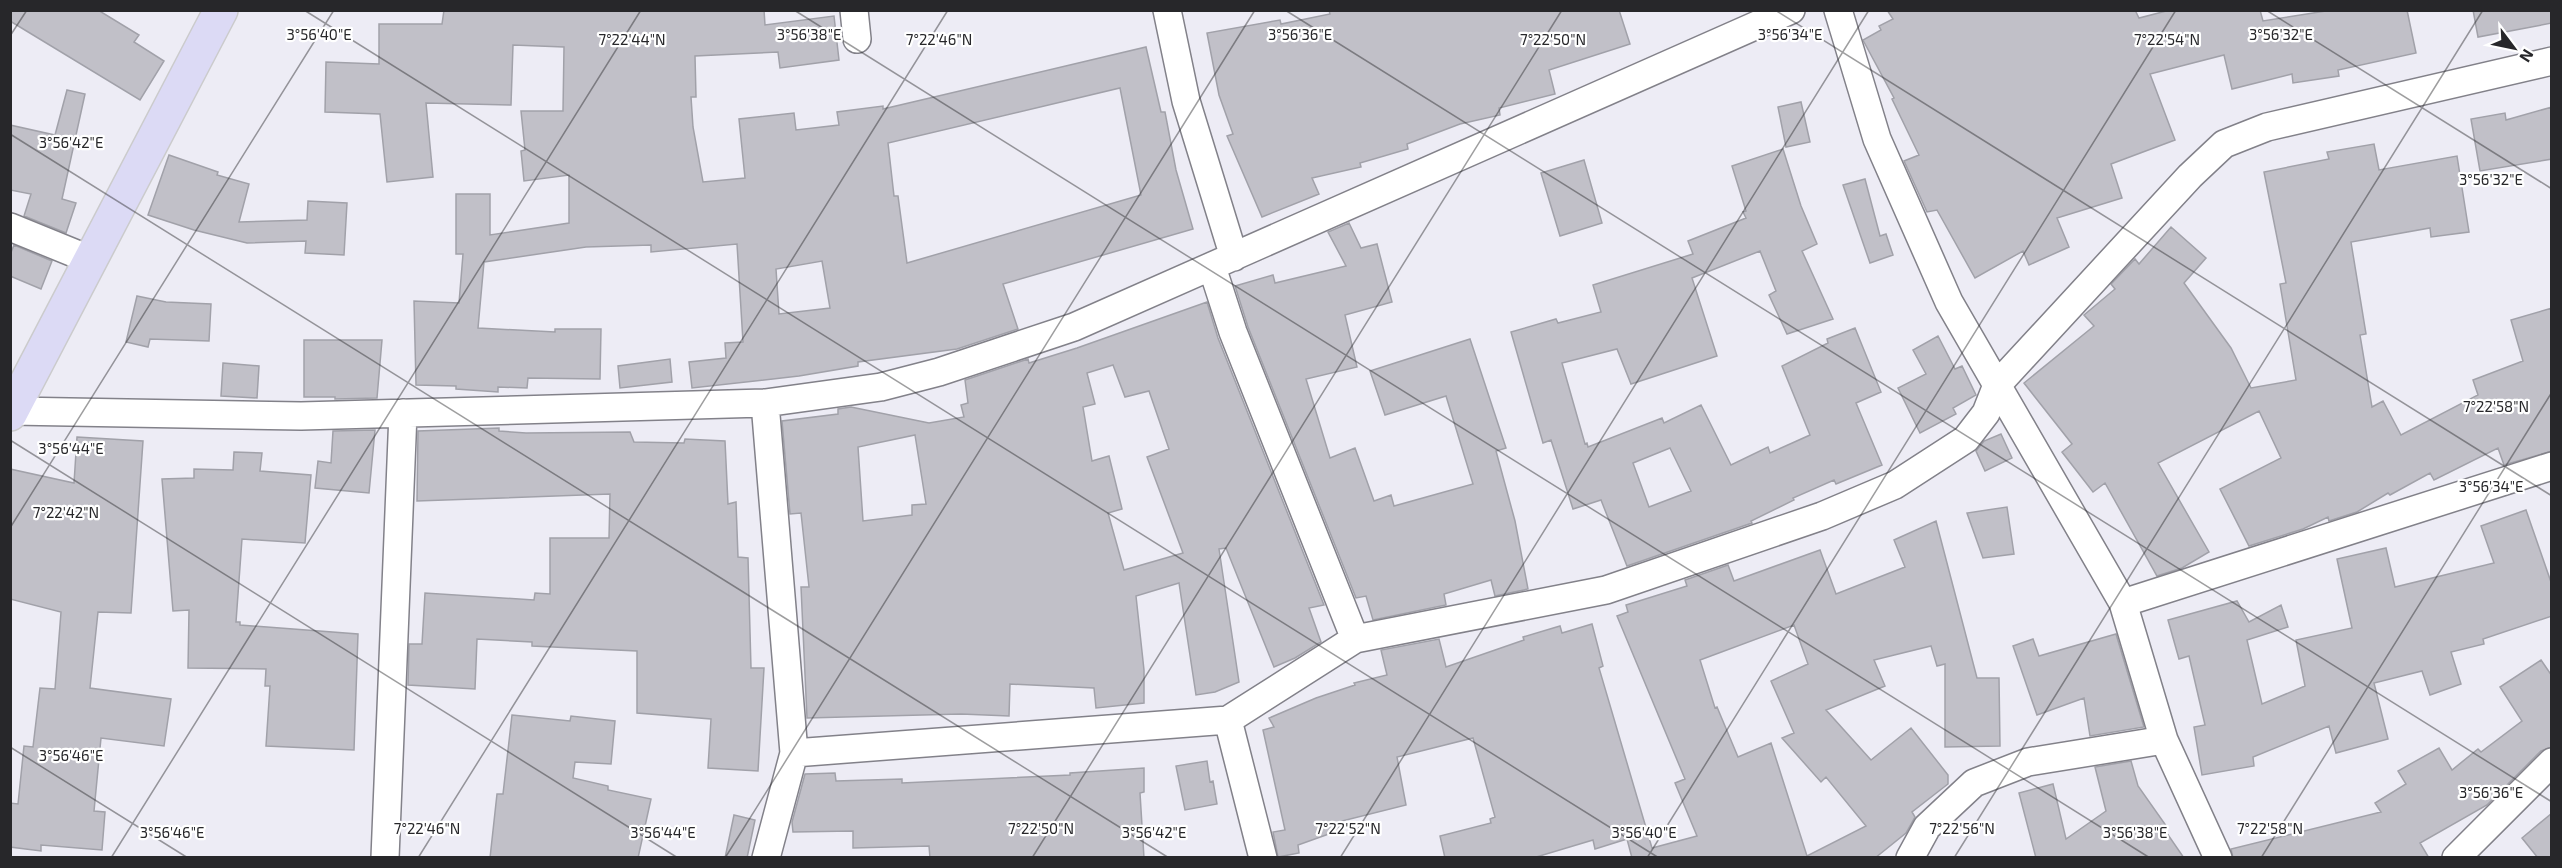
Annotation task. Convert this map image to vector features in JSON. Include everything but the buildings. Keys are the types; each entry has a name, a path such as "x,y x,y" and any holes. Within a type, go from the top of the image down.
{"main road":[{"path":"11,413 221,10"}],"street":[{"path":"854,10 857,39"},
{"path":"11,413 301,416 765,403 881,387 939,372 1074,327 1791,10"},
{"path":"1838,10 1877,139 1948,302 2122,603 2164,740 2218,858"},
{"path":"1173,12 1186,101 1223,262 1233,333 1355,639"},
{"path":"794,753 1228,720 1355,639 1606,590 1822,516 1895,485 1966,439 1986,413 1997,385 2190,176 2224,144 2267,127 2552,61"},
{"path":"10,227 91,260"},
{"path":"765,403 794,753 766,858"},
{"path":"385,858 403,412"},
{"path":"2122,603 2552,466"},
{"path":"1228,720 1263,858"},
{"path":"1910,858 1927,827 1974,783 2028,762 2164,740"},
{"path":"2456,858 2552,762"}]}
